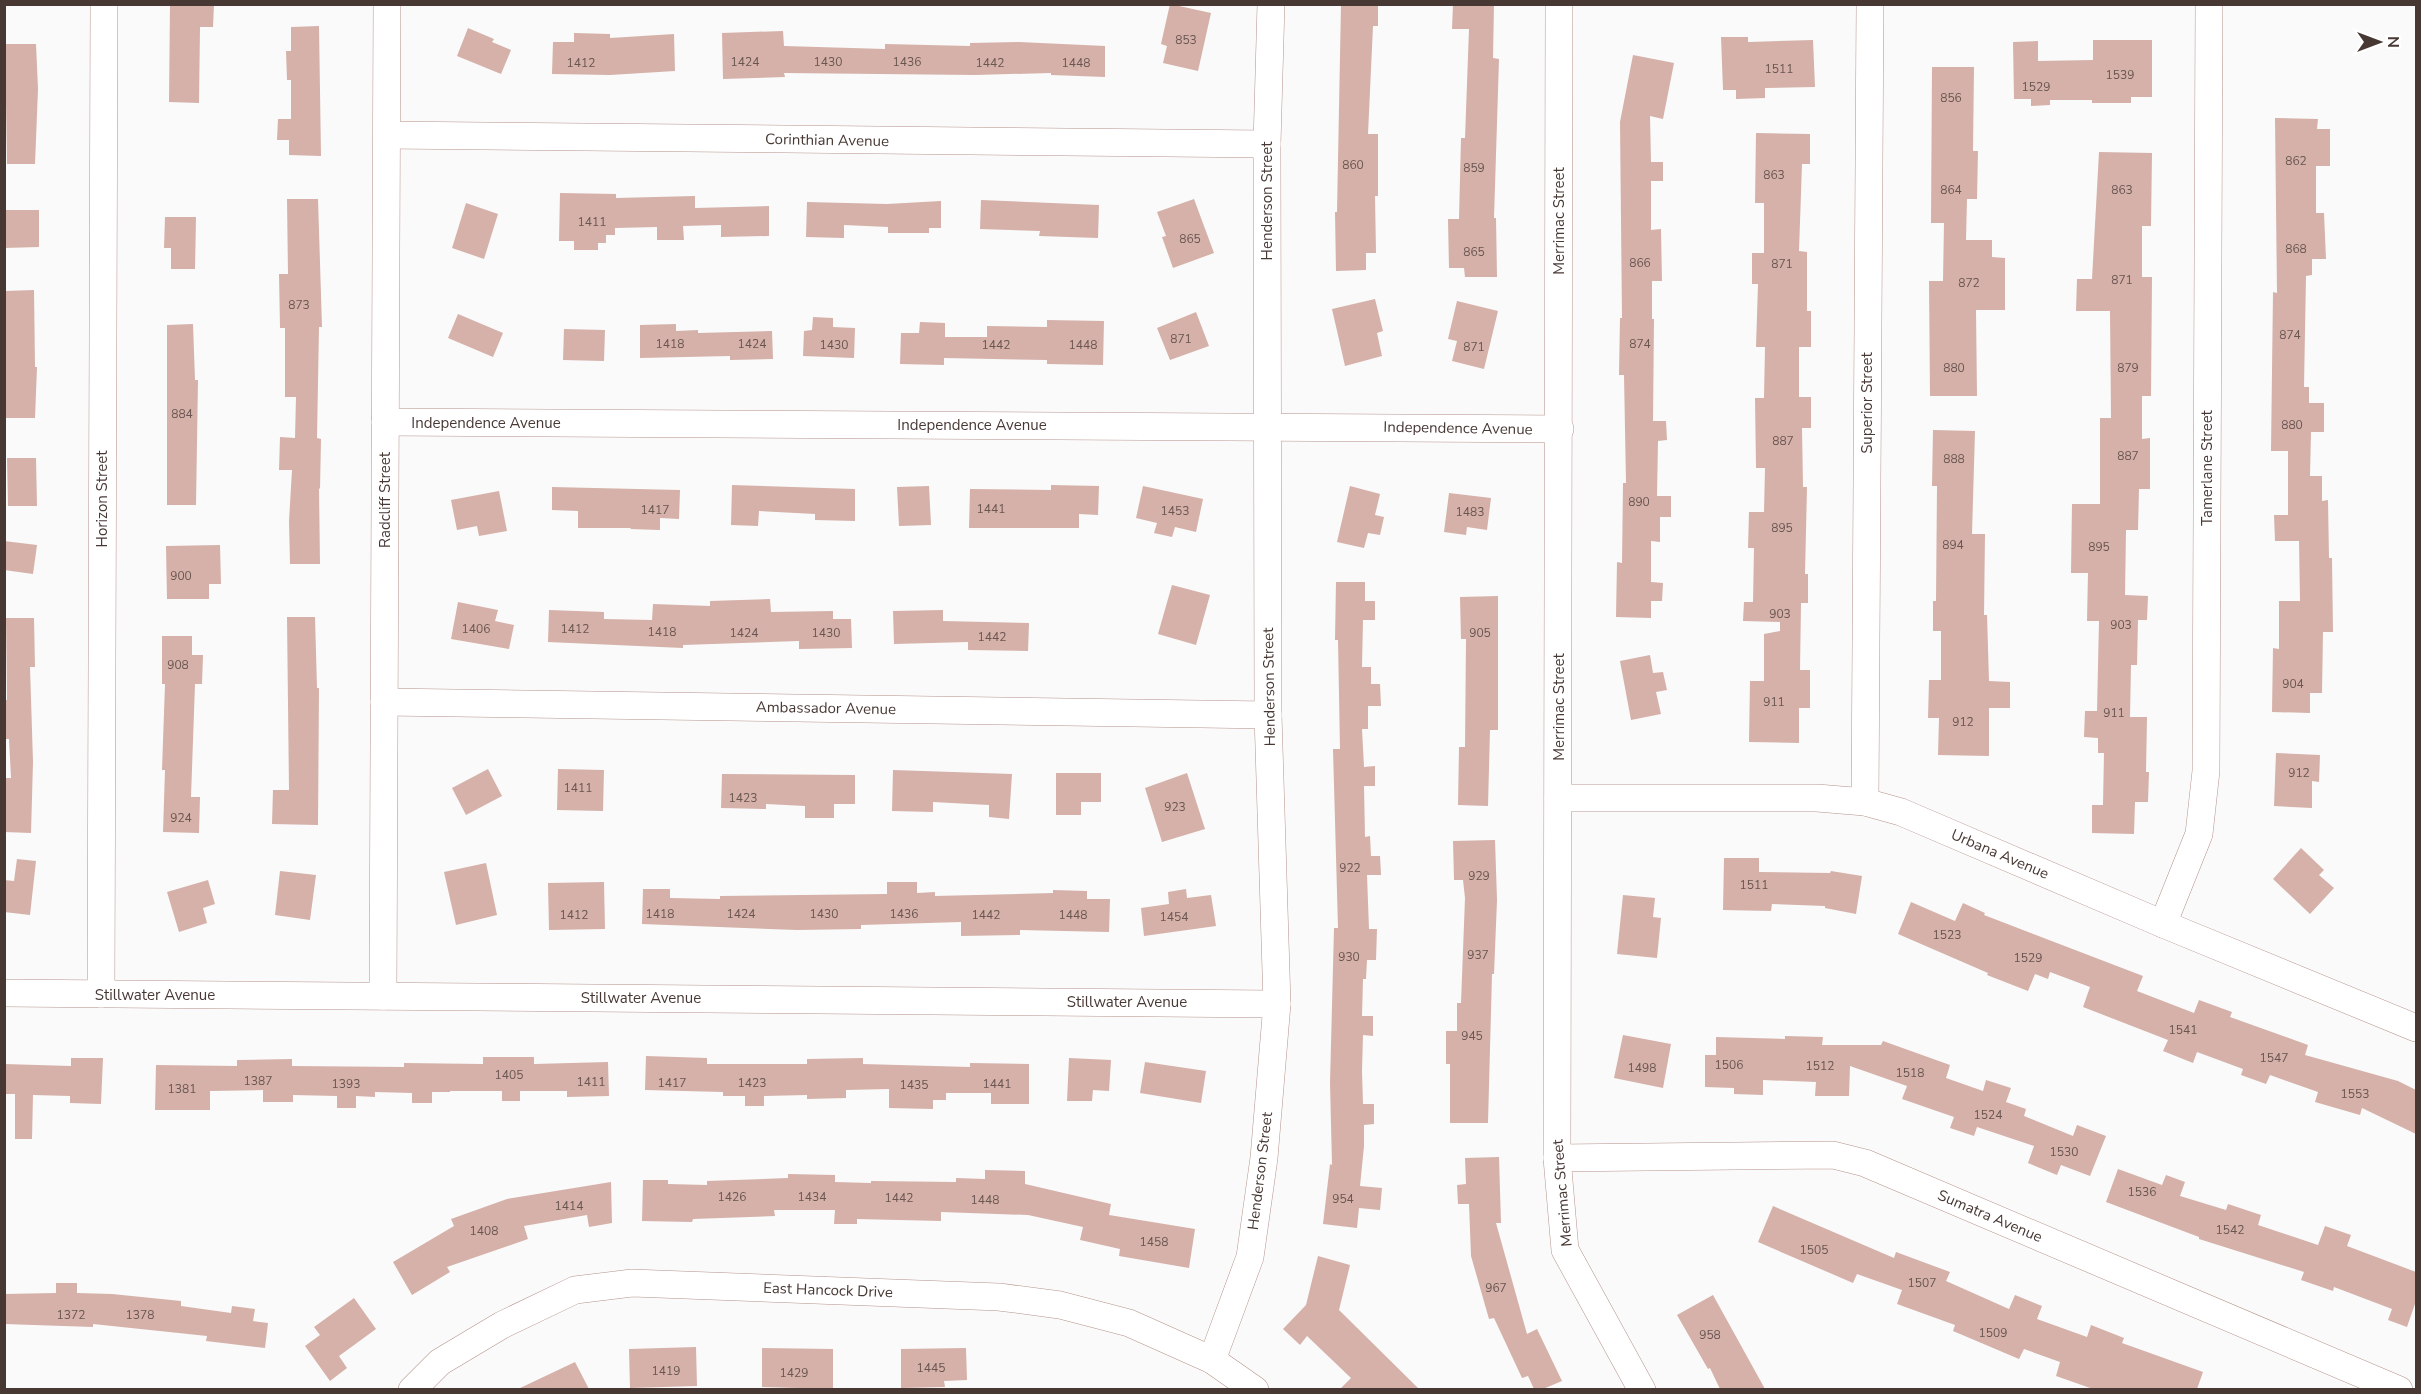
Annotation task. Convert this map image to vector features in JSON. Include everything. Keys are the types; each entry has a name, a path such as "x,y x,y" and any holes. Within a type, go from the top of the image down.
{"street":[{"name":"Horizon Street","path":"101,994 104,4"},
{"name":"Radcliff Street","path":"383,996 387,4"},
{"name":"Henderson Street","path":"1212,1360 1250,1257 1264,1158 1277,1004 1268,715 1267,144 1271,4"},
{"name":"Merrimac Street","path":"1559,4 1557,1158 1565,1250 1642,1389"},
{"name":"Superior Street","path":"1865,802 1870,4"},
{"name":"Tamerlane Street","path":"2163,924 2199,834 2206,771 2209,4"},
{"name":"Corinthian Avenue","path":"387,135 1267,144"},
{"name":"Independence Avenue","path":"385,422 1560,429"},
{"name":"Ambassador Avenue","path":"384,702 1268,715"},
{"name":"Urbana Avenue","path":"1558,798 1805,798 1865,802 1901,812 2163,924 2416,1028"},
{"name":"Stillwater Avenue","path":"4,993 1277,1004"},
{"name":"Sumatra Avenue","path":"1557,1158 1833,1155 1865,1162 2399,1389"},
{"name":"East Hancock Drive","path":"412,1389 440,1362 502,1324 575,1290 632,1283 999,1297 1060,1305 1129,1323 1212,1360 1255,1389"}],"building":[{"path":"170,4 214,4 213,27 200,27 199,103 169,102"},
{"path":"1170,4 1211,13 1198,71 1163,63 1167,46 1161,44"},
{"path":"1341,4 1378,4 1378,26 1373,26 1368,134 1378,134 1378,196 1375,196 1376,253 1366,253 1366,270 1336,271 1335,212 1337,212"},
{"path":"1453,4 1494,4 1493,58 1499,59 1494,218 1496,218 1497,277 1465,277 1464,268 1449,268 1448,219 1459,219 1461,138 1465,138 1469,29 1452,29"},
{"path":"319,26 321,156 289,155 289,140 277,140 278,119 291,119 291,80 287,80 286,51 291,51 291,27"},
{"path":"468,28 494,39 492,42 511,50 501,74 457,56"},
{"path":"783,31 784,46 885,49 885,44 970,46 970,43 1019,42 1105,46 1105,77 1051,75 1051,73 975,75 784,73 785,77 723,79 722,33"},
{"path":"574,33 610,34 610,38 674,34 675,71 610,75 552,74 553,42 574,42"},
{"path":"1721,37 1748,37 1748,42 1813,40 1815,87 1765,88 1765,98 1736,99 1736,90 1723,90"},
{"path":"2093,40 2152,40 2152,97 2131,97 2131,103 2050,100 2050,105 2031,106 2031,99 2014,99 2013,42 2038,41 2038,61 2093,60"},
{"path":"5,44 36,44 38,89 35,164 7,164"},
{"path":"1633,55 1674,63 1663,119 1650,116 1651,162 1663,162 1663,181 1651,181 1651,230 1661,229 1662,281 1652,281 1653,421 1666,421 1667,440 1658,441 1657,496 1671,496 1671,517 1660,517 1660,542 1651,541 1651,582 1663,583 1662,601 1651,601 1651,618 1616,617 1617,562 1622,563 1623,483 1626,483 1624,375 1619,375 1620,318 1622,318 1620,122"},
{"path":"1932,67 1974,67 1973,151 1978,151 1977,199 1967,199 1966,240 1992,240 1992,257 2005,258 2005,310 1976,310 1977,396 1930,396 1929,281 1943,281 1944,223 1931,223"},
{"path":"2275,118 2318,119 2317,129 2330,129 2330,166 2316,166 2316,213 2324,213 2326,259 2312,259 2312,275 2306,276 2304,387 2309,387 2309,403 2324,403 2324,432 2311,432 2310,476 2322,476 2322,501 2328,500 2329,558 2332,558 2333,632 2323,632 2322,693 2310,693 2310,713 2272,712 2273,648 2279,649 2279,601 2300,601 2299,541 2275,541 2274,515 2288,515 2288,451 2271,451 2273,292 2277,293"},
{"path":"1756,133 1810,134 1810,164 1802,164 1799,251 1807,252 1807,311 1811,311 1811,347 1799,347 1799,397 1811,397 1811,428 1802,428 1803,487 1807,487 1805,574 1808,574 1808,603 1801,603 1800,670 1810,670 1810,708 1799,708 1799,743 1749,742 1750,681 1764,681 1764,634 1780,631 1780,622 1743,621 1744,602 1753,602 1754,548 1748,548 1749,512 1764,512 1765,468 1756,468 1755,398 1764,398 1765,347 1756,347 1758,284 1752,284 1752,253 1764,253 1764,203 1755,203"},
{"path":"2099,152 2152,153 2151,226 2142,226 2142,277 2152,277 2151,396 2142,396 2142,439 2150,438 2150,489 2139,489 2138,530 2126,530 2125,595 2148,596 2147,620 2138,620 2137,665 2131,665 2130,717 2147,717 2146,772 2149,772 2148,802 2135,802 2134,834 2092,833 2092,805 2103,805 2104,753 2098,753 2098,738 2084,737 2085,711 2097,711 2099,621 2087,621 2088,573 2071,573 2072,504 2100,504 2100,418 2111,418 2110,311 2076,311 2077,279 2092,279"},
{"path":"560,193 616,194 616,198 695,196 695,208 769,206 769,236 721,237 721,225 683,226 684,240 657,240 657,227 615,228 615,235 606,235 606,243 598,243 598,250 574,250 574,241 559,241"},
{"path":"287,199 318,199 322,327 319,327 317,438 321,439 320,564 290,564 289,521 292,470 279,470 280,437 295,438 296,397 285,397 285,328 280,328 279,274 288,274"},
{"path":"1194,199 1214,253 1173,268 1162,237 1166,236 1157,212"},
{"path":"981,200 1099,205 1098,238 1039,236 1040,231 980,229"},
{"path":"941,201 941,228 929,228 929,233 888,233 888,227 844,225 844,238 806,237 807,202 887,204"},
{"path":"466,203 498,214 484,259 452,248"},
{"path":"4,210 39,210 39,247 4,248"},
{"path":"165,217 196,217 195,269 171,269 171,248 164,248"},
{"path":"34,290 35,367 37,367 35,418 4,418 5,291"},
{"path":"1375,299 1383,331 1377,333 1382,356 1345,366 1332,309"},
{"path":"1457,301 1498,311 1484,369 1452,361 1457,341 1448,339"},
{"path":"1196,312 1209,346 1170,360 1157,328"},
{"path":"458,314 503,333 493,357 448,338"},
{"path":"813,317 833,318 833,327 855,328 854,358 803,356 804,331 812,330"},
{"path":"1047,320 1104,321 1103,365 1047,364 1047,360 944,358 944,365 900,364 901,333 919,333 920,322 945,323 945,337 987,337 987,326 1047,327"},
{"path":"193,324 195,380 198,380 196,505 167,505 167,325"},
{"path":"676,324 676,331 698,330 698,333 772,331 773,359 730,360 730,356 640,358 640,325"},
{"path":"564,329 605,330 604,361 563,360"},
{"path":"1933,430 1975,431 1972,534 1985,534 1984,615 1987,615 1989,681 2010,682 2010,708 1989,708 1989,756 1938,755 1939,718 1928,718 1929,680 1941,680 1941,631 1933,631 1933,601 1936,601 1937,486 1932,486"},
{"path":"7,458 36,458 37,506 8,506"},
{"path":"732,485 855,489 855,521 815,520 815,514 759,511 758,526 731,525"},
{"path":"1051,485 1099,486 1098,515 1079,514 1079,528 969,528 970,489 1051,490"},
{"path":"929,486 931,525 899,526 897,487"},
{"path":"1143,486 1203,499 1196,532 1175,527 1172,537 1154,533 1157,523 1136,518"},
{"path":"1350,486 1380,494 1375,515 1384,517 1380,535 1368,533 1364,548 1337,542"},
{"path":"552,487 680,490 679,519 660,518 660,530 578,528 578,511 552,510"},
{"path":"499,491 507,531 479,536 477,526 457,530 451,500"},
{"path":"1449,493 1491,498 1487,530 1467,527 1466,535 1444,532"},
{"path":"4,541 37,545 33,574 4,570"},
{"path":"220,545 221,584 209,584 209,599 167,599 166,546"},
{"path":"1336,582 1365,582 1365,601 1375,601 1375,620 1363,620 1362,667 1371,667 1371,684 1380,684 1381,706 1368,706 1368,729 1362,729 1364,767 1375,766 1375,786 1364,786 1365,837 1370,836 1371,856 1380,856 1381,875 1367,875 1369,929 1377,929 1376,960 1367,960 1366,979 1363,979 1362,1016 1373,1016 1373,1036 1363,1035 1362,1071 1363,1104 1374,1104 1374,1124 1364,1125 1360,1186 1382,1188 1380,1210 1359,1208 1357,1228 1323,1224 1330,1164 1332,1165 1330,1083 1334,928 1338,928 1333,749 1340,749 1338,640 1335,640"},
{"path":"1172,585 1210,595 1196,645 1158,634"},
{"path":"1498,596 1498,730 1490,730 1488,806 1458,805 1459,747 1465,747 1466,639 1461,639 1460,597"},
{"path":"770,599 771,612 833,611 833,619 851,619 852,648 799,649 799,641 683,645 683,648 548,642 549,610 604,612 604,619 652,620 653,604 710,606 710,601"},
{"path":"458,602 498,610 495,621 514,625 509,649 451,639"},
{"path":"943,610 943,621 1029,623 1028,651 968,650 968,642 894,644 893,611"},
{"path":"287,617 315,617 317,688 319,688 318,825 272,824 273,790 289,790"},
{"path":"6,618 34,618 35,667 30,667 33,762 31,833 4,832 4,778 11,778 9,739 4,739 4,700 7,700"},
{"path":"162,636 192,636 192,655 203,655 202,684 195,684 191,797 200,797 199,833 163,832 165,770 162,770 165,684 162,684"},
{"path":"1650,655 1653,673 1663,672 1667,690 1656,692 1661,714 1631,720 1620,661"},
{"path":"2276,753 2320,755 2319,782 2312,781 2312,808 2274,806"},
{"path":"488,769 502,796 466,815 452,788"},
{"path":"558,769 604,770 603,811 557,810"},
{"path":"893,770 1012,774 1009,819 989,817 989,805 933,802 933,812 892,811"},
{"path":"1056,773 1101,773 1101,802 1081,802 1081,815 1056,815"},
{"path":"1187,773 1205,829 1162,842 1145,788"},
{"path":"722,774 855,775 855,804 834,804 834,818 805,818 805,806 766,804 766,809 721,808"},
{"path":"1495,840 1497,900 1494,974 1492,974 1488,1123 1450,1123 1450,1064 1446,1064 1446,1031 1457,1031 1457,1003 1461,1003 1465,898 1463,880 1454,880 1453,841"},
{"path":"2301,848 2324,870 2319,875 2334,888 2310,914 2273,879"},
{"path":"1724,858 1759,858 1759,872 1830,873 1831,871 1862,876 1856,914 1825,908 1825,906 1772,904 1771,911 1723,910"},
{"path":"17,859 36,861 30,915 4,912 4,880 14,881"},
{"path":"486,863 497,915 456,925 444,872"},
{"path":"280,871 316,875 310,920 275,915"},
{"path":"208,880 215,904 203,908 207,923 179,932 167,892"},
{"path":"604,882 605,929 549,930 548,883"},
{"path":"887,882 917,882 917,893 935,892 935,896 1053,893 1053,890 1087,891 1087,899 1110,899 1109,932 1020,930 1020,935 961,936 961,922 861,925 861,929 797,930 642,924 643,889 670,889 670,898 720,899 720,896 887,894"},
{"path":"1186,889 1187,898 1211,895 1216,926 1144,936 1141,908 1169,904 1168,892"},
{"path":"1623,895 1655,898 1653,917 1661,918 1657,958 1617,954"},
{"path":"1911,902 1955,921 1963,903 1985,913 1984,915 2143,976 2137,991 2194,1013 2199,1000 2232,1012 2230,1017 2308,1045 2305,1055 2398,1081 2416,1090 2416,1134 2362,1108 2360,1115 2315,1102 2318,1092 2270,1075 2266,1084 2241,1075 2243,1069 2197,1052 2193,1063 2163,1051 2168,1040 2083,1007 2090,987 2050,972 2048,979 2035,974 2028,991 1987,975 1988,973 1898,934"},
{"path":"1623,1035 1671,1044 1663,1088 1614,1078"},
{"path":"1785,1036 1823,1037 1822,1045 1881,1045 1883,1041 1950,1065 1946,1078 1983,1091 1986,1080 2011,1088 2006,1102 2026,1109 2024,1116 2073,1136 2077,1125 2106,1136 2090,1176 2061,1165 2057,1175 2028,1163 2034,1146 1977,1127 1974,1136 1950,1128 1954,1117 1902,1099 1907,1086 1850,1066 1849,1096 1815,1096 1816,1082 1763,1080 1763,1095 1734,1094 1734,1088 1705,1087 1705,1055 1716,1055 1716,1037 1785,1039"},
{"path":"646,1056 707,1058 707,1064 807,1064 807,1059 863,1058 863,1064 970,1067 970,1063 1029,1064 1029,1104 991,1104 991,1093 946,1093 946,1100 933,1100 933,1109 889,1108 889,1089 846,1090 846,1098 807,1099 807,1095 764,1096 764,1106 745,1106 745,1096 723,1096 723,1092 645,1090"},
{"path":"483,1057 534,1057 534,1064 608,1062 609,1096 567,1097 567,1091 520,1091 520,1101 502,1101 502,1091 450,1091 432,1092 432,1103 412,1103 412,1093 375,1092 375,1097 356,1096 356,1108 337,1108 337,1096 293,1095 293,1102 263,1102 263,1090 210,1091 210,1110 155,1110 156,1065 237,1066 237,1060 292,1059 292,1066 404,1067 404,1063 483,1064"},
{"path":"71,1058 103,1058 101,1104 70,1103 70,1096 33,1095 32,1139 15,1139 15,1094 4,1094 4,1064 71,1066"},
{"path":"1069,1058 1111,1060 1109,1091 1093,1090 1092,1101 1067,1101"},
{"path":"1145,1062 1206,1071 1201,1103 1140,1093"},
{"path":"1499,1157 1501,1223 1496,1223 1527,1334 1537,1329 1562,1381 1543,1389 1534,1389 1528,1376 1522,1378 1494,1318 1489,1319 1471,1256 1469,1204 1458,1204 1457,1185 1466,1184 1465,1158"},
{"path":"2118,1169 2162,1185 2166,1175 2185,1182 2180,1196 2226,1210 2228,1204 2261,1215 2258,1225 2318,1245 2325,1226 2351,1235 2347,1246 2416,1272 2416,1301 2407,1327 2388,1320 2392,1309 2334,1287 2333,1291 2301,1280 2304,1272 2199,1239 2199,1237 2106,1202"},
{"path":"985,1170 1025,1171 1025,1184 1111,1204 1109,1215 1195,1229 1189,1268 1119,1256 1120,1249 1080,1240 1083,1227 1028,1215 941,1212 941,1221 857,1219 857,1224 834,1224 835,1210 774,1210 775,1216 693,1219 692,1222 642,1221 643,1180 668,1180 668,1184 707,1185 707,1181 788,1178 788,1174 835,1175 835,1182 956,1182 956,1178 985,1179"},
{"path":"611,1182 612,1223 589,1227 587,1215 524,1226 528,1239 447,1267 450,1272 412,1295 393,1262 454,1226 451,1219 507,1199"},
{"path":"1773,1206 1894,1258 1896,1252 1950,1272 1946,1281 2009,1309 2015,1295 2042,1306 2037,1319 2087,1337 2091,1325 2124,1338 2122,1343 2203,1372 2197,1389 2093,1389 2056,1376 2060,1362 2024,1349 2019,1359 1953,1331 1955,1325 1897,1304 1902,1290 1857,1274 1853,1283 1758,1242"},
{"path":"1318,1256 1350,1265 1339,1310 1419,1389 1340,1389 1351,1378 1307,1336 1300,1345 1283,1329 1306,1305"},
{"path":"56,1283 77,1283 77,1293 181,1301 181,1306 231,1313 232,1306 255,1309 253,1321 268,1323 265,1348 206,1341 207,1336 93,1324 93,1327 4,1324 4,1294 56,1293"},
{"path":"1713,1295 1765,1389 1720,1389 1710,1368 1708,1369 1677,1315"},
{"path":"354,1298 376,1329 339,1356 347,1368 330,1381 305,1346 320,1335 314,1327"},
{"path":"696,1347 697,1386 630,1388 629,1349"},
{"path":"762,1348 833,1349 833,1389 762,1387"},
{"path":"966,1348 967,1380 944,1381 945,1387 901,1388 901,1349"},
{"path":"575,1362 589,1389 518,1389"}]}
